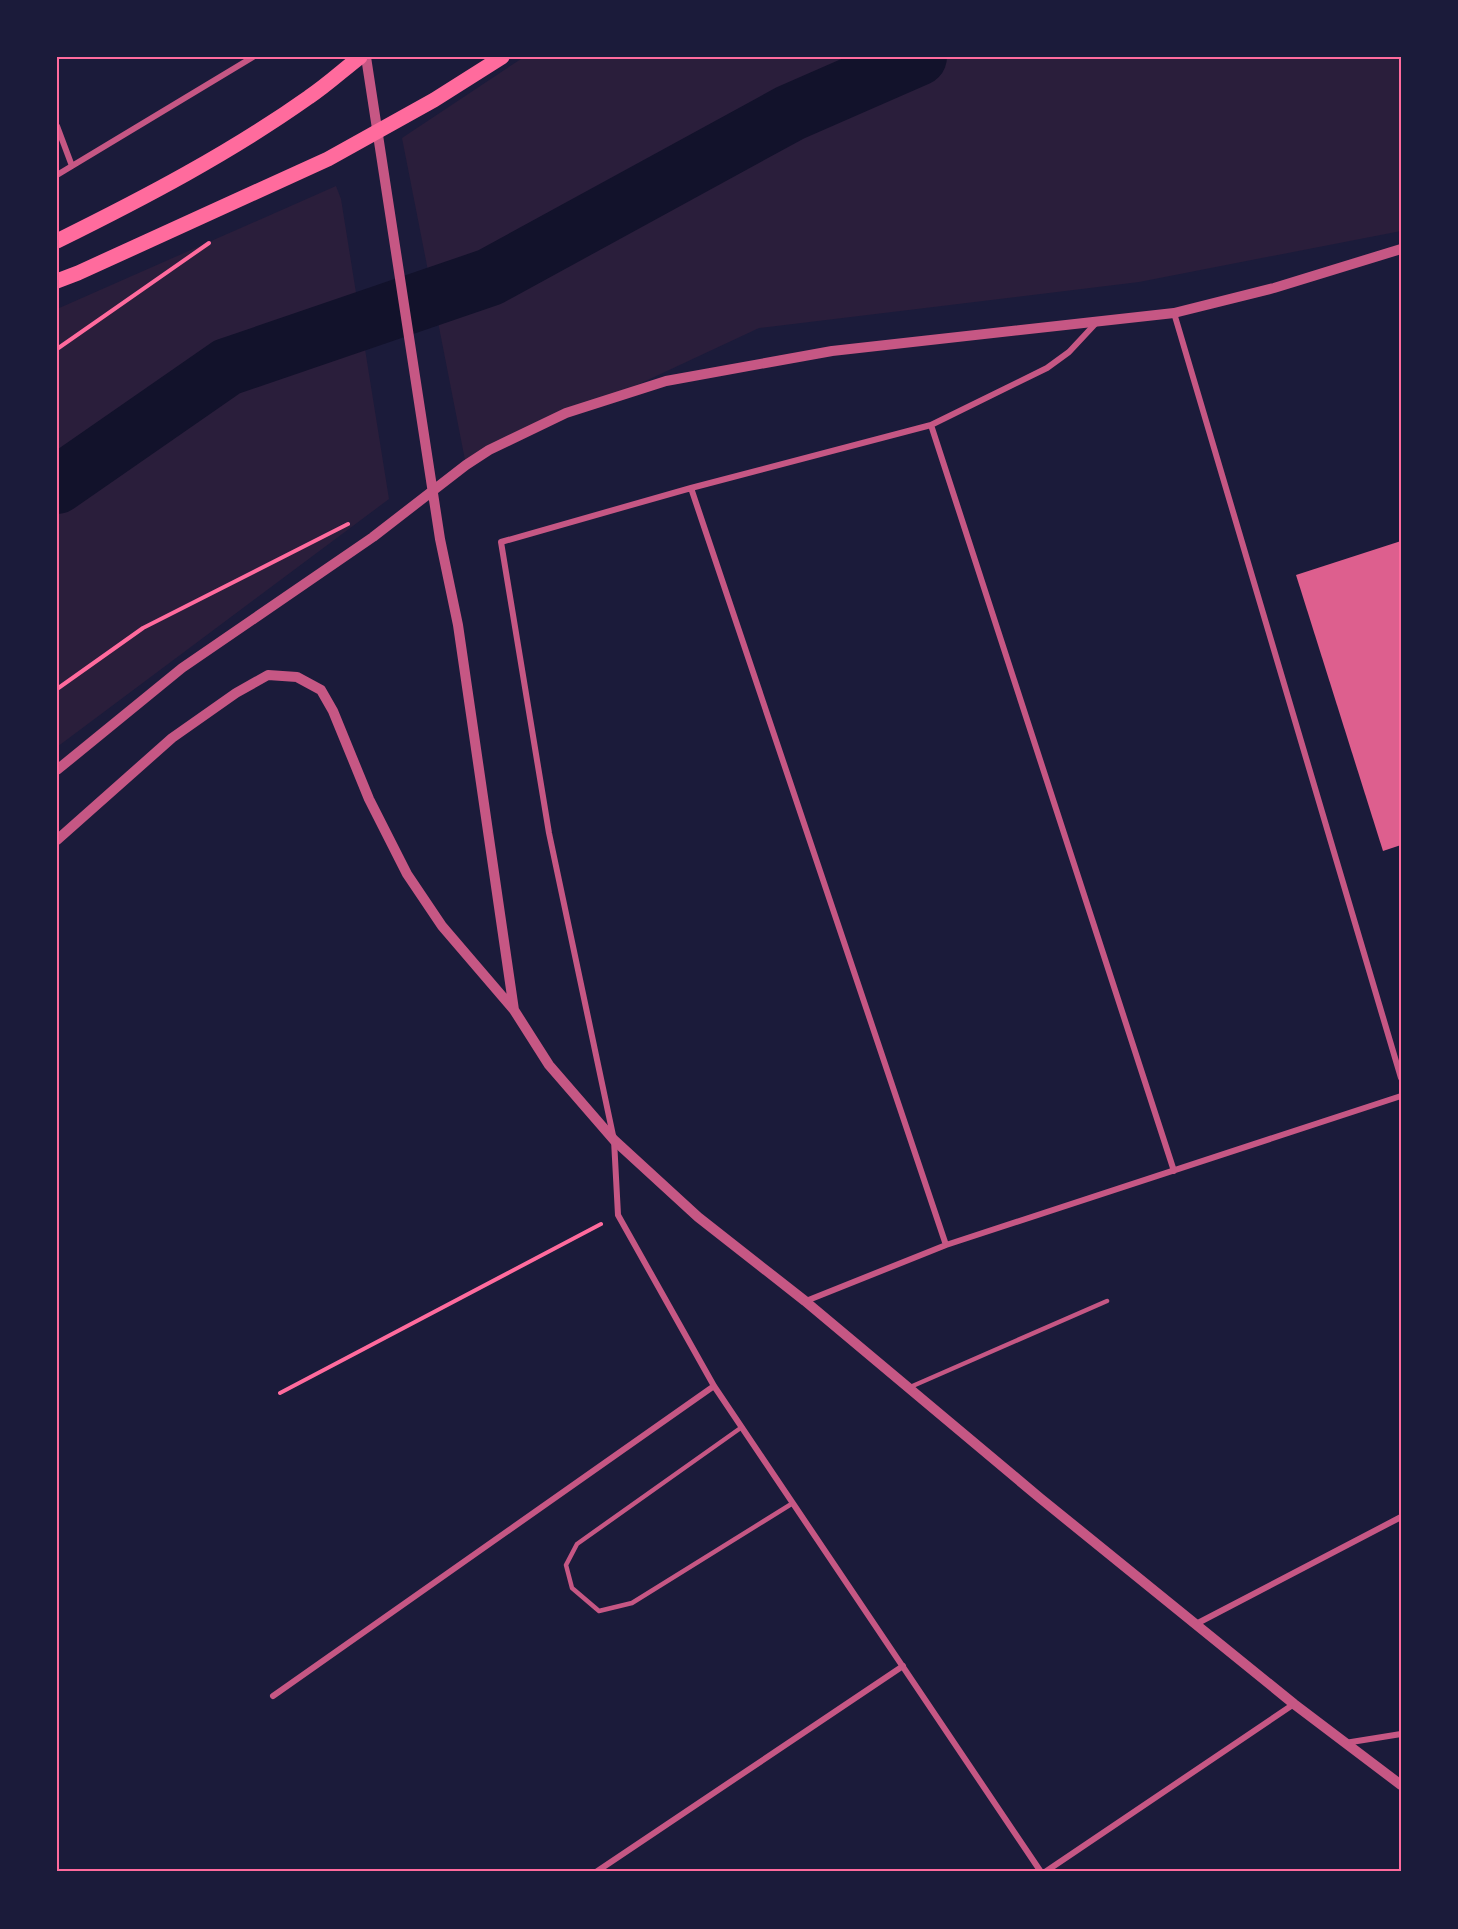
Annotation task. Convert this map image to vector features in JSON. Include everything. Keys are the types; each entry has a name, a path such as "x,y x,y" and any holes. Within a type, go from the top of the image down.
{"main road":[{"path":"57,241 116,212 241,142 311,96 360,57"},
{"path":"57,280 78,273 328,159 434,100 502,57"}],"street":[{"path":"57,175 254,57"},
{"path":"366,57 440,539 458,625 514,1010"},
{"path":"57,126 72,166"},
{"path":"57,770 182,668 373,537 489,450 566,413 666,381 832,351 1174,313 1274,288 1401,249"},
{"path":"1174,313 1401,1078"},
{"path":"1041,1872 714,1386 618,1215 614,1140 549,833 501,542 691,488 931,425 1047,368 1069,352 1098,321"},
{"path":"931,425 1174,1171"},
{"path":"691,488 946,1245"},
{"path":"57,840 172,738 236,693 268,675 297,677 321,690 333,711 369,799 407,874 442,926 514,1010 549,1065 614,1140 698,1217 805,1301 1040,1498 1294,1704 1401,1785"},
{"path":"805,1301 946,1245 1401,1096"},
{"path":"273,1696 714,1386"},
{"path":"1196,1624 1401,1517"},
{"path":"596,1872 903,1666"},
{"path":"1046,1872 1294,1704"},
{"path":"1344,1743 1401,1734"}],"lane":[{"path":"908,1388 1107,1301"},
{"path":"742,1427 577,1544 566,1564 572,1588 599,1611 632,1604 793,1503"}],"path":[{"path":"57,349 212,240"},
{"path":"57,689 144,628 352,523"},
{"path":"280,1392 618,1215"}],"shaded area":[{"path":"524,57 1401,57 1401,231 1139,282 759,328 466,465 402,138"},
{"path":"336,186 341,199 389,499 57,747 57,309"}],"building":[{"path":"1401,541 1401,845 1383,851 1296,575"}],"waterway":[{"path":"57,485 227,367 490,277 790,113 918,57"}]}
